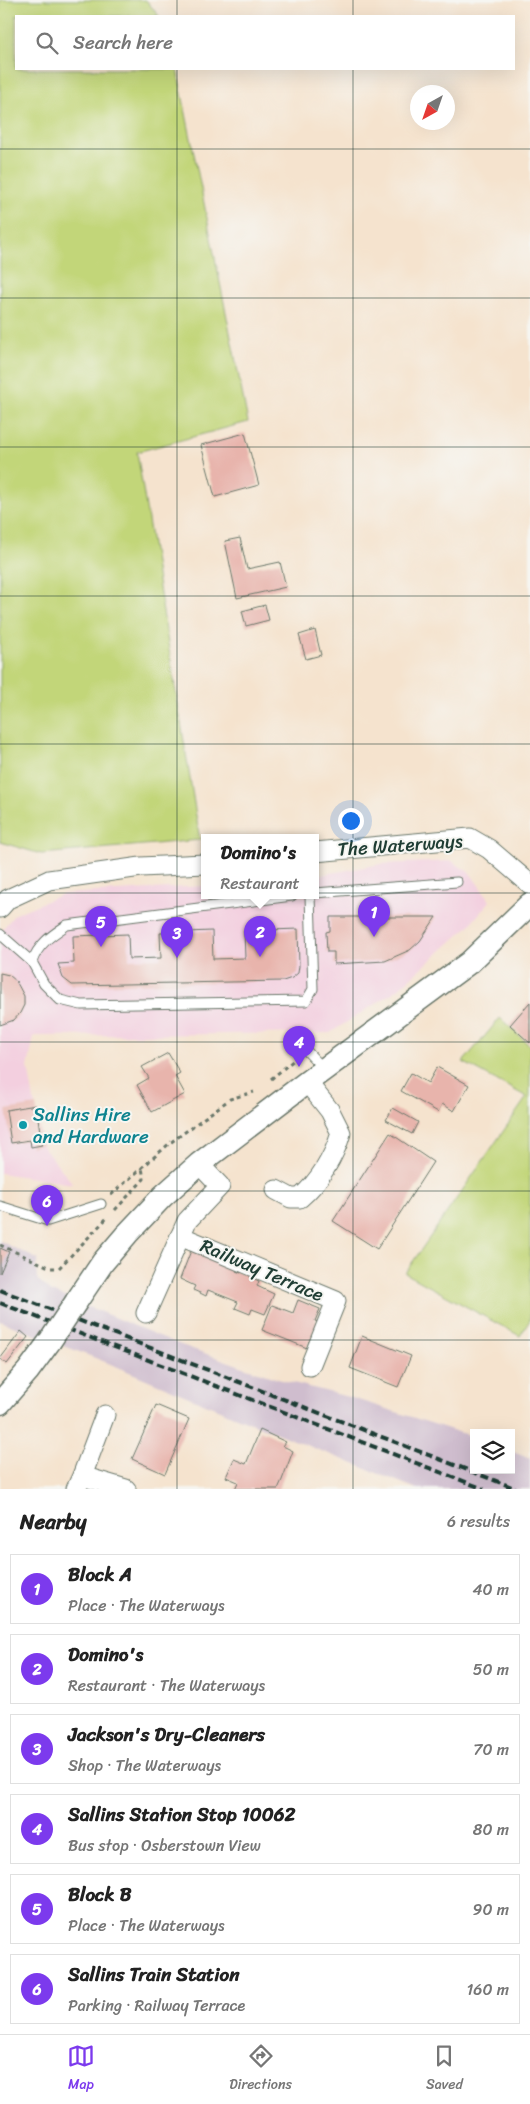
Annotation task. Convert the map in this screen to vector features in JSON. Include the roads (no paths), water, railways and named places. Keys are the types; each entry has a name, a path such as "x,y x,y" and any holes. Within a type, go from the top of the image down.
{"street":[{"name":"The Waterways","path":"319,852 470,838 489,849 530,884"},
{"path":"3,900 49,880 141,867 201,864"},
{"path":"0,1403 28,1371 103,1262 137,1222 199,1164 470,962 530,904"},
{"path":"276,1190 291,1198 300,1198 308,1191 335,1153 341,1133 316,1076"},
{"name":"Railway Terrace","path":"146,1313 187,1221 220,1186 199,1164"},
{"name":"Railway Terrace","path":"180,1236 336,1301 310,1366"},
{"path":"105,1415 79,1483 126,1489"}],"lane":[{"path":"319,893 457,882"},
{"path":"32,962 36,951 49,937 67,925 269,899"},
{"path":"0,934 32,962 44,984 60,1000 81,1005 306,1001 313,989 310,899"},
{"path":"296,1040 307,1050 316,1076"},
{"path":"0,1206 48,1221 101,1204"}],"railway":[{"path":"0,1290 517,1489"},
{"path":"0,1303 484,1489"}],"place":[{"name":"Block A","path":"374,937"},
{"name":"Block B","path":"101,947"},
{"name":"Domino's","path":"260,957"},
{"name":"Jackson's Dry-Cleaners","path":"177,958"},
{"name":"Sallins Station Stop 10062","path":"299,1067"},
{"name":"Sallins Hire and Hardware","path":"23,1125"},
{"name":"Sallins Train Station","path":"47,1226"}]}
